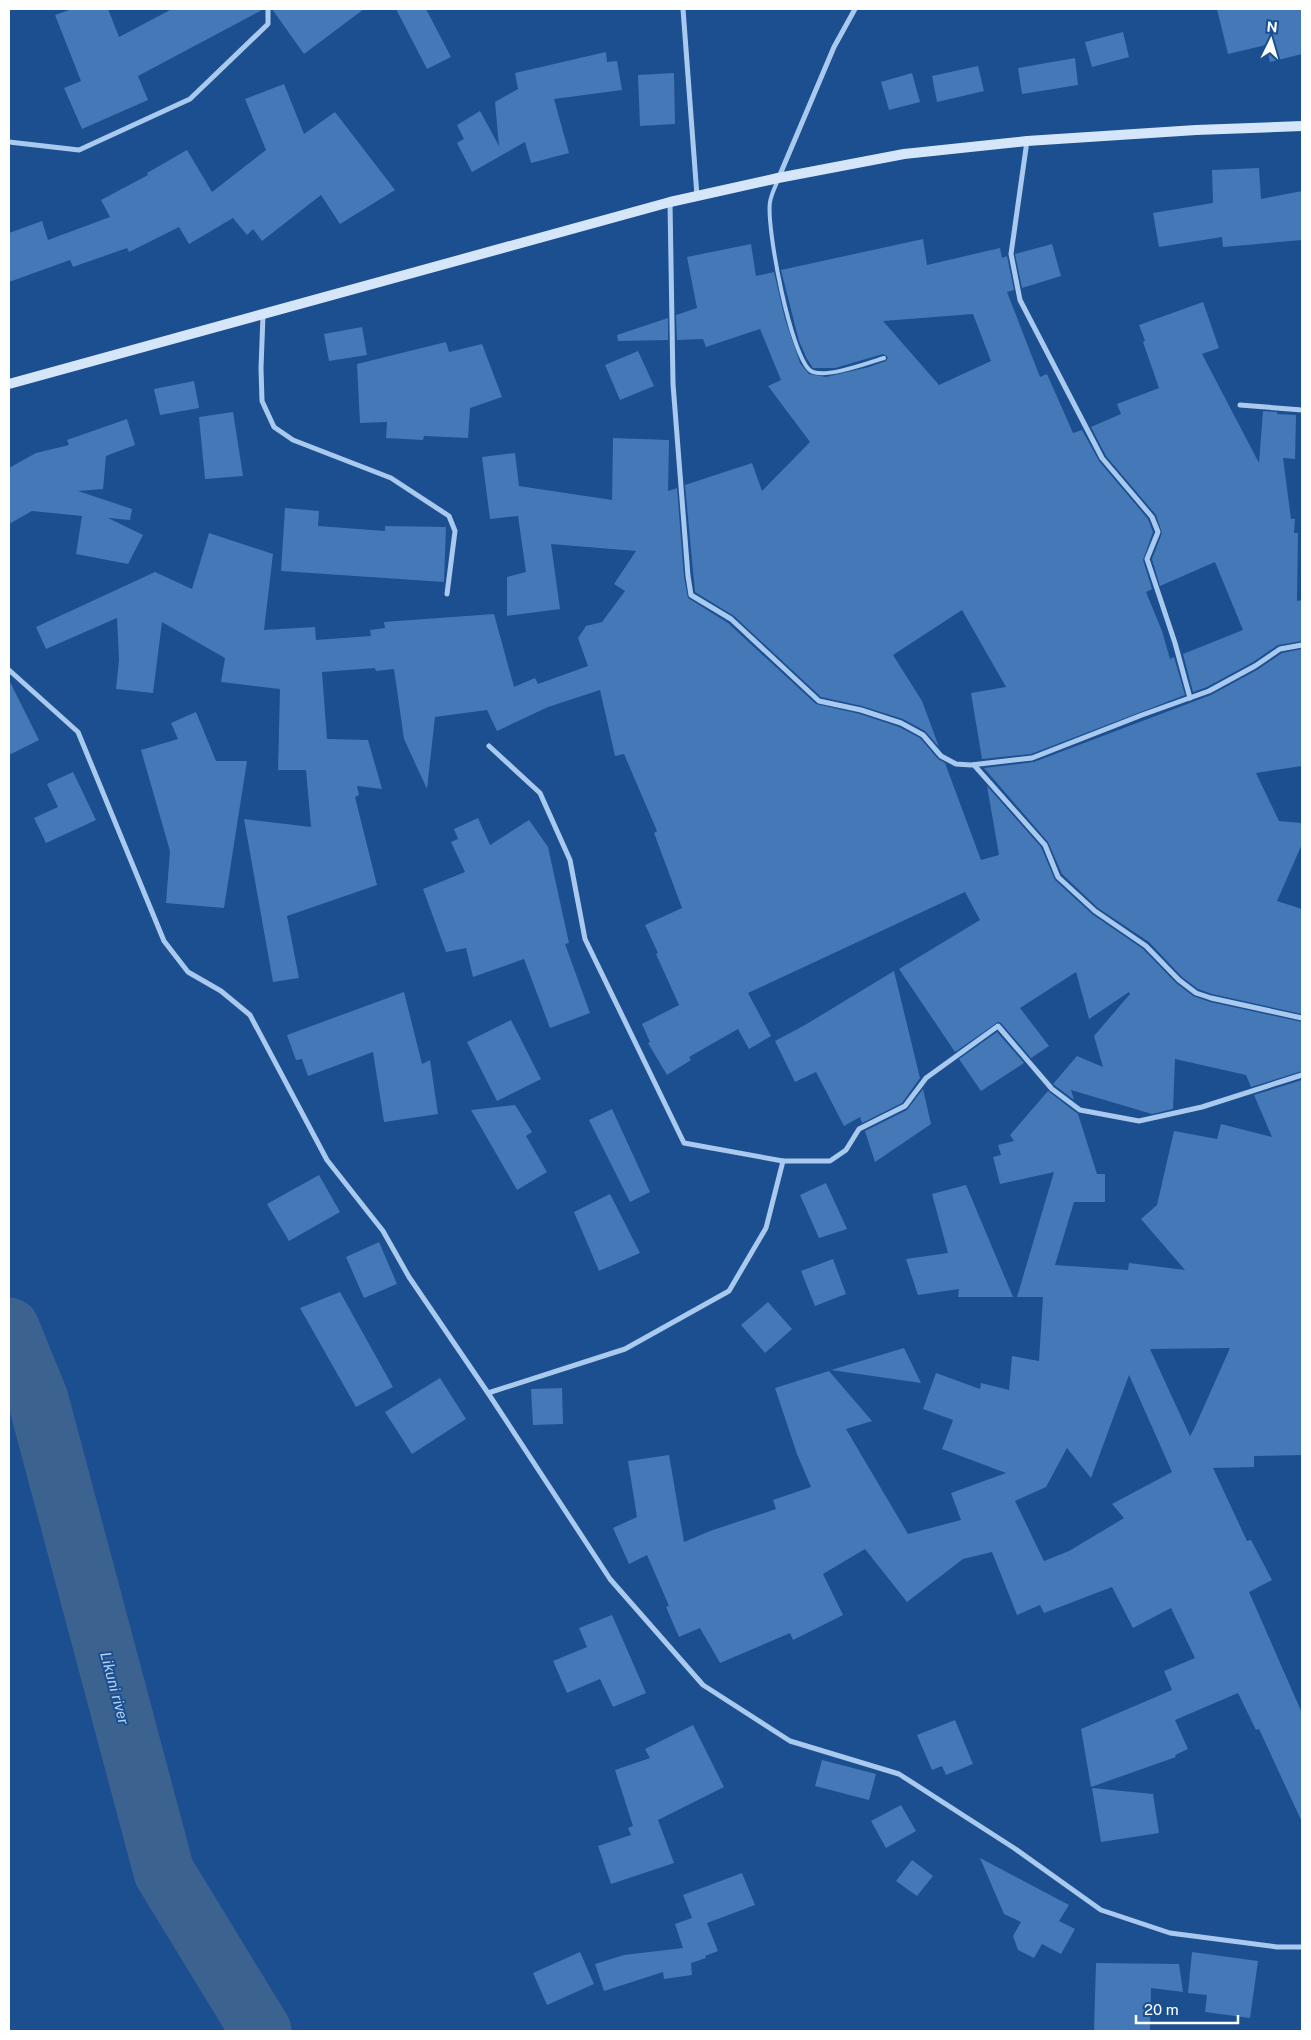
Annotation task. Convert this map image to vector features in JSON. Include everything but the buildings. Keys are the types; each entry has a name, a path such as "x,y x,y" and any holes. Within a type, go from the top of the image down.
{"street":[{"path":"9,142 80,150 190,99 268,24 268,9"},
{"path":"682,9 697,197"},
{"path":"778,178 834,47 855,9"},
{"path":"9,384 670,202 778,178 904,154 1027,141 1196,130 1302,126"},
{"path":"1027,141 1011,254 1020,300 1102,458 1152,517 1158,532 1147,559 1175,643 1190,698"},
{"path":"670,202 673,384 691,595 732,619 819,701 861,710 901,723 922,735 941,756 956,764 974,765 1032,758 1209,691 1255,666 1280,649 1302,645"},
{"path":"263,315 260,368 262,401 274,427 293,440 391,478 449,516 455,531 447,594"},
{"path":"1240,405 1302,410"},
{"path":"9,670 78,732 164,941 188,972 221,991 250,1015 327,1160 383,1231 409,1277 610,1579 703,1685 790,1741 899,1774 1014,1848 1101,1910 1170,1933 1277,1947 1302,1947"},
{"path":"489,746 540,793 570,860 585,939 684,1143 783,1161 830,1161 846,1150 859,1129 905,1106 926,1078 998,1026 1052,1089 1080,1110 1139,1120 1202,1107 1302,1075"},
{"path":"974,765 1045,845 1058,877 1095,911 1146,946 1179,980 1196,993 1211,998 1302,1018"},
{"path":"488,1393 625,1349 729,1291 766,1228 783,1161"}],"lane":[{"path":"778,178 770,202 772,238 788,320 804,365 812,372 826,374 884,358"}],"waterway":[{"name":"Likuni river","path":"9,1328 38,1399 164,1872 261,2031"}]}
